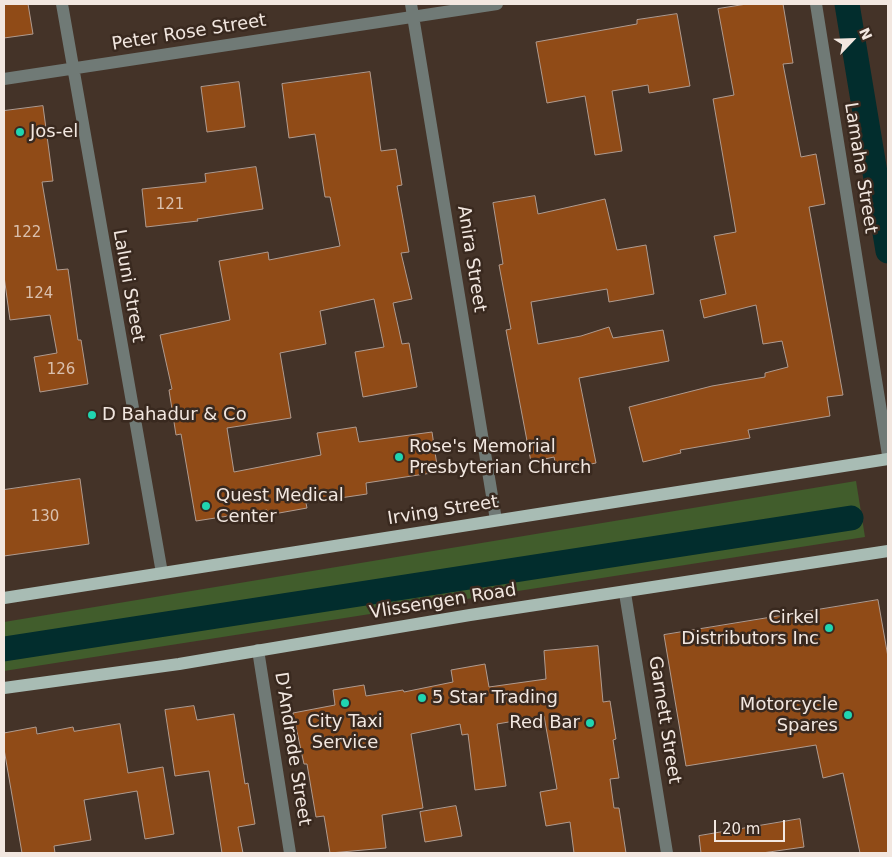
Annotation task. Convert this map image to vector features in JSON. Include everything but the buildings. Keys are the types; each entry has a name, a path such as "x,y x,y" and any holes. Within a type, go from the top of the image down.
{"main road":[{"name":"Irving Street","path":"4,598 888,457"},
{"name":"Vlissengen Road","path":"4,688 179,664 888,551"}],"street":[{"name":"Laluni Street","path":"62,4 162,573"},
{"name":"Anira Street","path":"411,4 496,520"},
{"name":"Peter Rose Street","path":"4,79 497,4"},
{"name":"Lamaha Street","path":"816,4 888,457"},
{"name":"Garnett Street","path":"626,593 667,853"},
{"name":"D'Andrade Street","path":"258,650 290,853"}],"green space":[{"path":"856,481 865,537 4,671 4,622"}],"waterway":[{"path":"847,4 888,251"},
{"path":"4,649 851,518"}],"place":[{"name":"Jos-el","path":"20,132"},
{"name":"D Bahadur & Co","path":"92,415"},
{"name":"Rose's Memorial Presbyterian Church","path":"399,457"},
{"name":"Quest Medical Center","path":"206,506"},
{"name":"Cirkel Distributors Inc","path":"829,628"},
{"name":"5 Star Trading","path":"422,698"},
{"name":"City Taxi Service","path":"345,703"},
{"name":"Motorcycle Spares","path":"848,715"},
{"name":"Red Bar","path":"590,723"}]}
